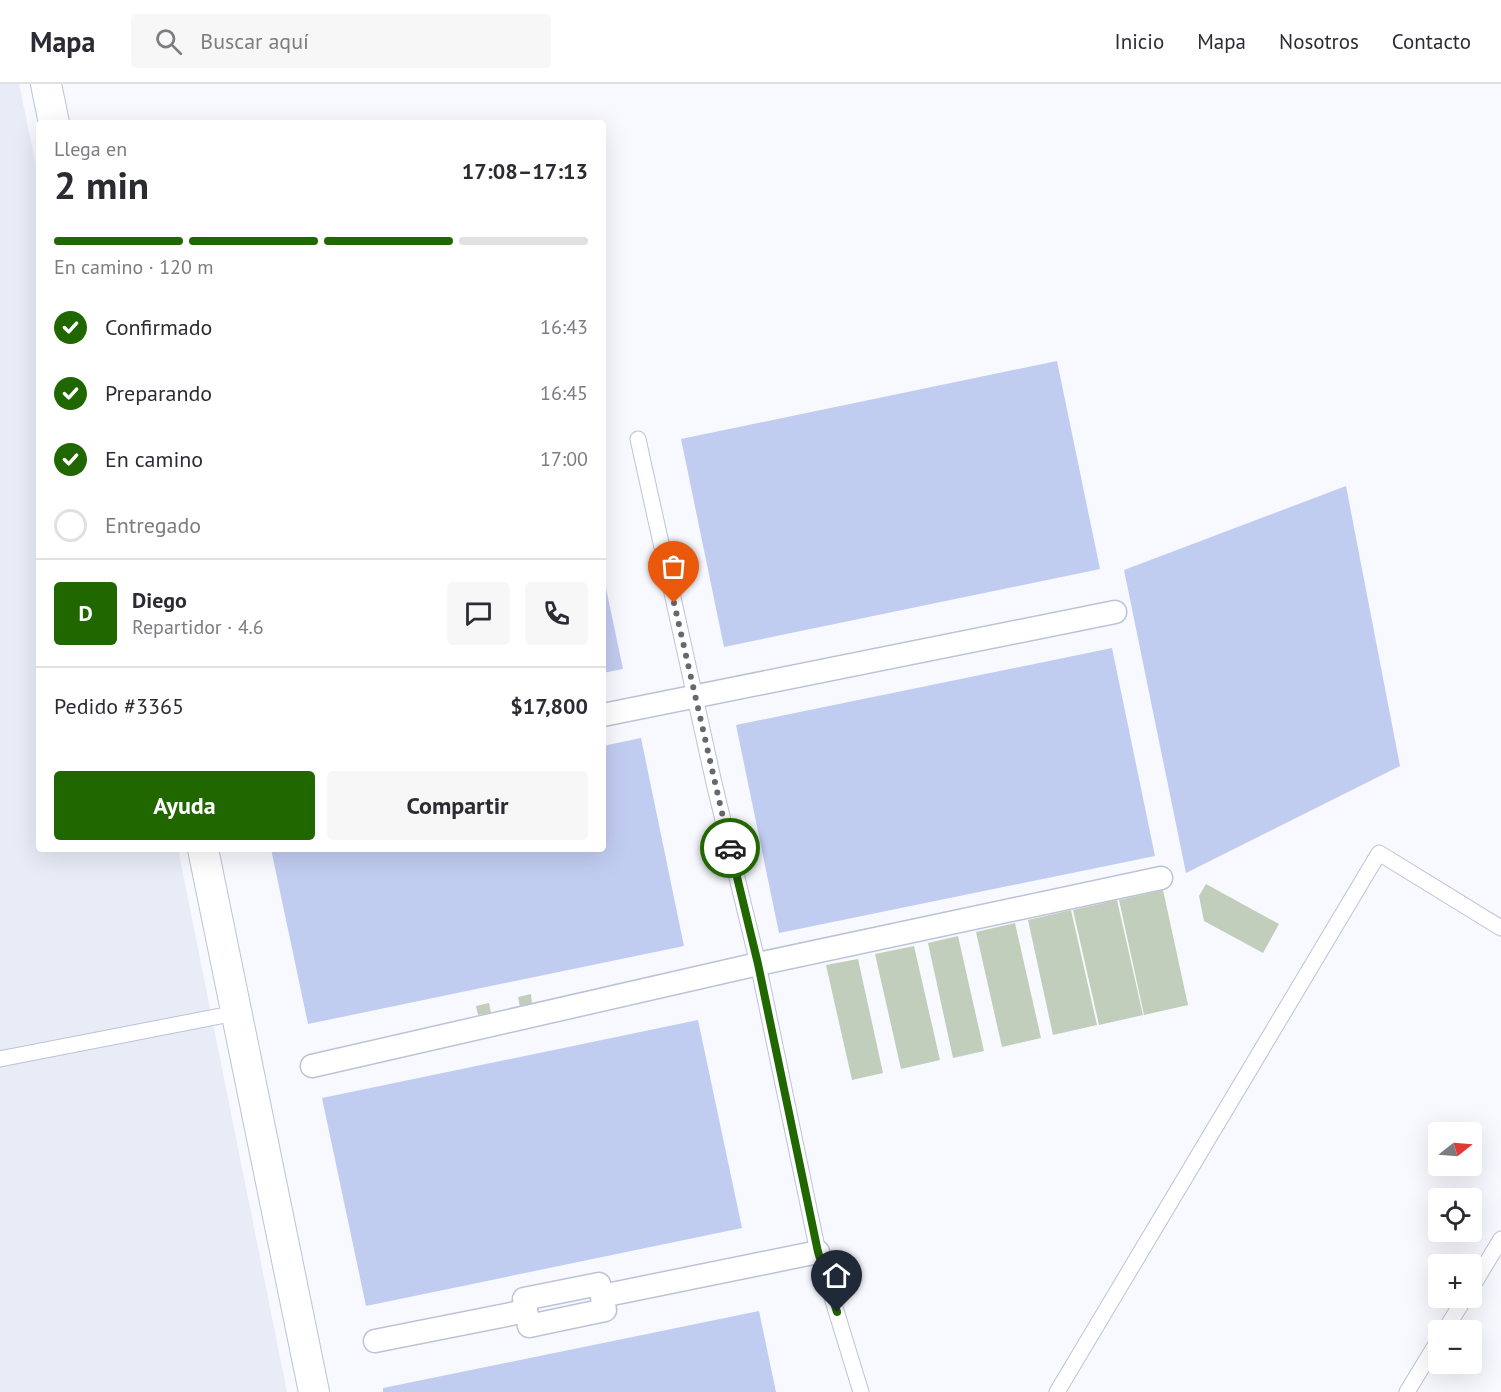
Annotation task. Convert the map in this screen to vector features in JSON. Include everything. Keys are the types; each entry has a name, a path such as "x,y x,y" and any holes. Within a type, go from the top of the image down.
{"street":[{"path":"46,84 53,120"},
{"path":"606,714 1115,612"},
{"path":"204,852 314,1392"},
{"path":"312,1066 758,964 1161,878"},
{"path":"375,1341 526,1311 524,1299 599,1284 602,1296 818,1252"}],"lane":[{"path":"638,439 695,697 758,964 818,1252 861,1392"},
{"path":"1057,1392 1378,853 1501,928"},
{"path":"0,1059 236,1014"},
{"path":"1482,1270 1501,1239"},
{"path":"1407,1392 1428,1357"}],"shaded area":[{"path":"0,84 19,84 36,165 36,852 179,852 287,1392 0,1392"},
{"path":"1057,361 1100,569 724,647 681,439"},
{"path":"1346,486 1400,766 1186,873 1124,570"},
{"path":"606,588 623,669 606,672"},
{"path":"1112,648 1155,856 779,933 736,725"},
{"path":"641,738 684,946 308,1024 272,852 606,852 606,745"},
{"path":"698,1020 742,1228 366,1306 322,1098"},
{"path":"759,1311 776,1392 383,1392 383,1388"}],"building":[{"path":"1206,884 1279,924 1263,953 1204,921 1199,896"},
{"path":"1163,890 1188,1005 1144,1015 1119,900"},
{"path":"1117,900 1143,1015 1099,1025 1073,910"},
{"path":"1071,910 1097,1025 1053,1035 1028,920"},
{"path":"1015,923 1041,1038 1002,1047 976,932"},
{"path":"958,936 984,1051 953,1058 928,943"},
{"path":"914,946 940,1060 901,1069 875,954"},
{"path":"858,959 883,1073 852,1080 826,965"},
{"path":"531,994 532,1004 520,1007 518,997"},
{"path":"489,1003 491,1013 478,1015 476,1006"}],"way so far":[{"path":"674,603 730,848"}],"route":[{"path":"730,848 758,964 818,1252 837,1312"}]}
